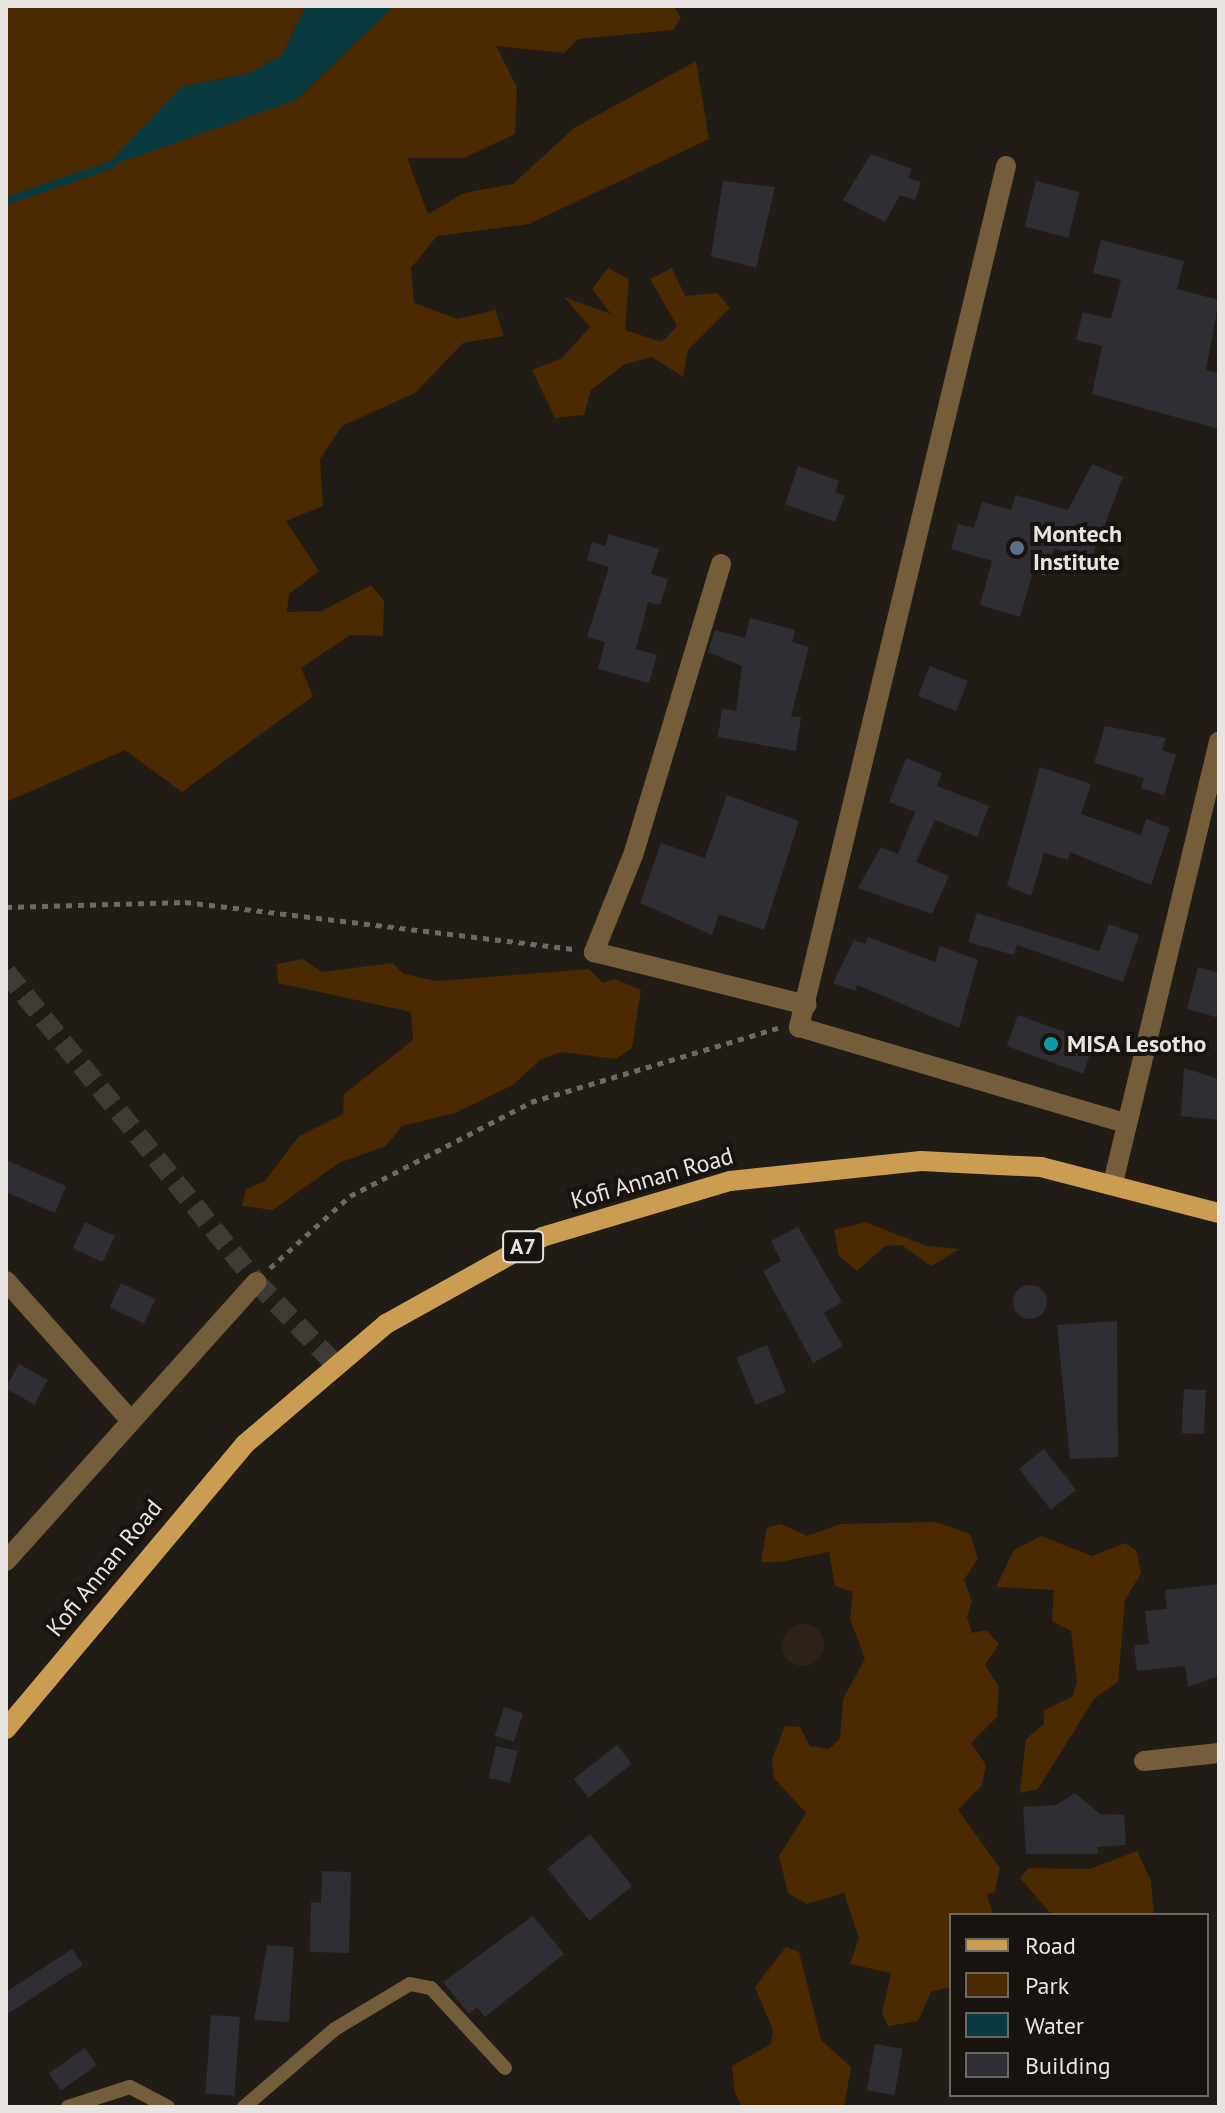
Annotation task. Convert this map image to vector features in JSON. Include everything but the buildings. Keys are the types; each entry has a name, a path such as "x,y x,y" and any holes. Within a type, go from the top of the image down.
{"main road":[{"name":"Kofi Annan Road","path":"6,1729 245,1444 334,1363 451,1282 606,1214 786,1171 921,1161 1041,1167 1113,1183 1219,1213"}],"street":[{"path":"1006,166 799,1027 1125,1123"},
{"path":"721,564 633,855 594,952 806,1005"},
{"path":"1113,1183 1219,742"},
{"path":"6,1281 131,1421"},
{"path":"6,1561 256,1282"},
{"path":"1144,1761 1219,1753"}],"lane":[{"path":"244,2107 335,2029 410,1984 431,1988 505,2068"},
{"path":"68,2107 130,2087 168,2107"}],"path":[{"path":"6,907 185,902 594,952"},
{"path":"256,1282 350,1196 531,1102 762,1029 799,1027"}],"shaded area":[{"path":"803,1624 818,1630 824,1645 818,1660 803,1666 788,1660 782,1645 788,1630"}],"green space":[{"path":"6,6 306,6 282,55 250,73 181,87 217,125 296,100 394,6 674,6 681,18 673,30 578,39 564,53 496,46 517,88 515,134 464,158 407,158 428,214 464,193 513,184 574,128 696,61 709,139 529,224 437,236 411,268 414,303 458,319 495,310 504,336 463,343 415,393 342,426 320,459 323,506 286,521 319,571 289,594 287,612 322,611 371,585 384,601 383,636 350,635 301,668 313,696 182,792 125,750 6,802"},
{"path":"608,268 629,279 625,330 662,342 677,326 650,279 672,268 685,296 717,293 730,308 688,350 683,377 652,357 625,364 591,390 584,415 555,418 532,370 562,358 590,327 564,297 611,314 592,289"},
{"path":"303,959 322,972 392,963 404,974 437,981 589,969 603,983 615,979 641,990 632,1048 616,1059 561,1052 540,1060 513,1085 455,1113 402,1126 386,1146 339,1163 273,1210 242,1206 246,1189 265,1181 299,1136 343,1114 344,1094 413,1040 411,1012 278,983 277,964"},
{"path":"865,1222 927,1246 960,1249 931,1266 902,1245 885,1246 857,1271 839,1256 834,1230"},
{"path":"936,1522 970,1534 978,1558 964,1580 972,1602 967,1617 972,1633 986,1630 999,1644 985,1665 999,1687 997,1717 971,1743 986,1765 982,1785 958,1810 1000,1868 995,1891 987,1895 992,1913 949,1913 949,1988 931,1992 918,2021 888,2026 882,2013 891,1973 850,1964 859,1938 844,1893 807,1904 788,1893 779,1856 806,1813 774,1778 772,1759 785,1726 800,1727 810,1746 829,1749 840,1739 843,1699 865,1659 850,1619 853,1592 835,1586 829,1552 780,1562 762,1562 762,1555 767,1528 781,1524 807,1536 840,1524"},
{"path":"1041,1536 1092,1556 1125,1543 1136,1550 1141,1573 1125,1600 1118,1682 1094,1699 1038,1789 1020,1793 1026,1739 1044,1724 1044,1710 1072,1697 1077,1683 1071,1631 1052,1621 1054,1590 996,1587 1014,1550"},
{"path":"1137,1851 1151,1881 1154,1913 1050,1913 1020,1878 1029,1868 1090,1869"},
{"path":"786,1947 799,1952 821,2040 851,2067 844,2107 742,2107 735,2093 732,2066 771,2044 773,2030 755,1987"}],"water":[{"path":"306,6 394,6 296,100 104,168 181,87 250,73 282,55"}],"waterway":[{"path":"6,201 111,165"}],"tunnel":[{"path":"6,972 256,1282 334,1363"}],"place":[{"name":"Montech Institute","path":"1017,548"},
{"name":"MISA Lesotho","path":"1051,1044"}]}
